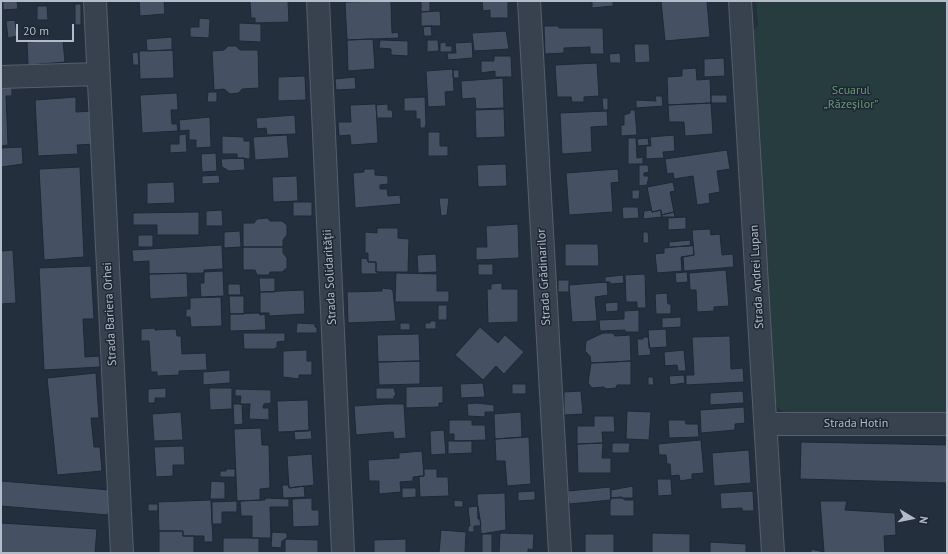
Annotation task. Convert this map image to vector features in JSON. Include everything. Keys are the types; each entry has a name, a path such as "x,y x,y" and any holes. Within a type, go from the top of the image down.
{"street":[{"name":"Strada Bariera Orhei","path":"95,1 122,553"},
{"name":"Strada Solidarității","path":"318,1 343,553"},
{"name":"Strada Grădinarilor","path":"529,1 560,553"},
{"name":"Strada Andrei Lupan","path":"740,1 773,553"},
{"path":"1,77 98,74"},
{"name":"Strada Hotin","path":"766,424 947,424"}],"green space":[{"name":"Scuarul „Răzeșilor”","path":"756,1 947,1 947,413 786,412 780,410 775,404 750,35 758,25"}],"building":[{"path":"3,1 17,1 18,9 3,10"},
{"path":"139,1 164,1 165,14 140,16"},
{"path":"250,1 288,1 289,22 255,23 255,18 251,18"},
{"path":"391,1 392,33 398,32 399,38 347,40 345,2"},
{"path":"421,1 430,1 430,11 421,12"},
{"path":"482,1 508,1 508,18 490,18 490,10 483,11"},
{"path":"592,1 613,1 613,6 592,8"},
{"path":"661,1 707,1 710,37 665,41"},
{"path":"75,4 81,4 81,25 75,25"},
{"path":"37,6 47,6 48,20 37,20"},
{"path":"440,11 441,26 421,26 421,12"},
{"path":"199,18 210,19 209,38 190,37 190,27 199,27"},
{"path":"15,20 17,36 8,38 6,21"},
{"path":"239,23 261,24 261,42 239,41"},
{"path":"431,26 432,36 424,36 423,27"},
{"path":"544,26 559,26 559,28 603,28 604,54 590,54 590,47 564,48 564,53 545,54"},
{"path":"506,31 509,49 474,51 472,33"},
{"path":"172,37 172,50 147,51 146,39"},
{"path":"373,39 375,69 348,71 347,40"},
{"path":"63,40 65,62 28,65 27,42"},
{"path":"380,40 408,41 408,56 391,55 391,49 379,48"},
{"path":"427,40 438,40 439,51 427,52"},
{"path":"446,42 446,46 452,46 452,52 440,52 440,43"},
{"path":"472,42 473,58 448,60 447,53 456,53 455,43"},
{"path":"634,44 649,44 650,62 635,63"},
{"path":"228,46 236,46 240,50 258,50 259,88 242,89 239,93 230,94 224,89 214,90 212,51 224,50"},
{"path":"173,50 174,78 140,79 139,51"},
{"path":"138,52 139,65 133,65 132,53"},
{"path":"620,53 621,63 610,63 609,54"},
{"path":"494,56 511,56 512,77 495,77 495,71 481,73 481,61 494,61"},
{"path":"724,58 725,76 704,77 704,59"},
{"path":"597,63 599,96 584,97 584,102 572,102 571,97 557,97 555,65"},
{"path":"696,68 697,80 710,79 711,103 668,105 667,77 682,76 682,69"},
{"path":"453,69 454,91 445,92 446,106 428,107 426,71"},
{"path":"453,70 459,70 459,78 453,78"},
{"path":"305,76 306,100 278,101 278,77"},
{"path":"355,77 356,89 336,90 335,79"},
{"path":"503,78 504,108 476,109 475,98 462,99 461,81"},
{"path":"12,83 12,96 6,96 8,145 1,146 1,85"},
{"path":"208,92 217,92 217,102 207,102"},
{"path":"177,93 178,110 171,110 172,124 177,124 178,131 142,133 140,95"},
{"path":"711,95 727,95 727,103 711,103"},
{"path":"655,96 662,96 663,106 636,108 636,100 656,101"},
{"path":"76,97 76,112 92,111 94,144 77,145 78,154 38,156 35,100"},
{"path":"425,97 426,124 425,128 420,128 420,119 416,119 416,111 404,111 404,98"},
{"path":"602,98 608,98 608,110 603,110"},
{"path":"711,103 713,134 685,136 684,122 669,122 668,105"},
{"path":"376,104 378,143 351,145 350,135 339,136 338,122 351,122 350,105"},
{"path":"388,104 388,110 392,110 393,118 377,118 376,105"},
{"path":"504,109 505,137 476,138 475,110"},
{"path":"630,110 635,110 637,135 621,136 621,125 624,125 624,115 630,113"},
{"path":"607,111 608,126 591,127 592,152 562,154 560,113"},
{"path":"295,115 296,134 267,135 266,128 257,129 256,118"},
{"path":"210,117 211,147 196,148 196,140 189,140 189,130 180,131 179,120"},
{"path":"428,132 440,132 440,146 448,146 448,156 428,156"},
{"path":"186,134 187,152 170,153 170,144 179,144 179,135"},
{"path":"287,135 289,158 255,160 253,137"},
{"path":"674,135 675,151 663,152 664,158 646,159 646,146 651,146 650,137"},
{"path":"222,136 244,137 244,141 250,141 250,159 237,158 237,154 222,154"},
{"path":"628,138 636,138 637,158 643,157 643,164 628,164"},
{"path":"648,138 649,145 638,146 637,139"},
{"path":"22,147 23,164 1,167 1,148"},
{"path":"727,150 730,169 717,171 720,192 709,194 710,203 697,205 693,176 674,179 673,173 667,174 665,159"},
{"path":"216,153 217,171 202,172 201,154"},
{"path":"244,158 245,170 229,171 222,167 221,159"},
{"path":"506,164 507,186 478,187 477,165"},
{"path":"639,165 648,165 649,172 644,173 644,176 649,176 647,185 639,186"},
{"path":"80,167 84,257 44,260 39,169"},
{"path":"364,169 375,169 375,175 388,176 388,184 380,185 380,189 387,189 388,196 400,195 401,204 355,208 353,173 364,172"},
{"path":"618,169 619,182 611,183 613,212 569,215 566,173"},
{"path":"219,175 220,183 202,184 202,176"},
{"path":"297,176 298,201 273,202 272,177"},
{"path":"174,182 175,203 147,204 147,183"},
{"path":"673,182 675,191 670,192 674,212 661,215 661,210 652,212 647,187"},
{"path":"632,190 640,190 639,199 632,199"},
{"path":"439,198 449,198 447,215 441,216"},
{"path":"293,202 312,202 312,216 293,216"},
{"path":"622,207 638,207 639,218 623,219"},
{"path":"222,210 223,226 206,226 206,211"},
{"path":"651,210 652,212 661,210 662,217 643,219 644,211"},
{"path":"199,212 199,235 157,235 157,225 133,225 133,213"},
{"path":"674,212 675,217 662,217 661,215"},
{"path":"686,217 686,229 668,230 668,218"},
{"path":"268,218 270,221 282,221 287,225 287,235 283,240 283,247 243,247 243,223 254,223 257,219"},
{"path":"518,224 519,258 476,260 476,247 487,247 486,226"},
{"path":"377,228 398,228 398,238 409,239 408,272 376,272 376,262 368,262 368,253 365,253 365,232 377,233"},
{"path":"710,229 711,235 720,234 722,255 733,254 734,267 684,271 683,257 694,255 692,230"},
{"path":"1,231 2,251 13,250 16,303 1,304"},
{"path":"240,231 241,247 224,248 224,232"},
{"path":"643,232 648,232 649,243 643,243"},
{"path":"138,235 153,235 153,247 138,247"},
{"path":"690,240 691,246 669,247 669,242"},
{"path":"565,244 598,244 599,266 565,266"},
{"path":"222,245 223,269 204,270 204,273 149,274 149,261 133,262 132,250"},
{"path":"693,245 694,255 681,257 682,271 657,273 655,254 664,253 664,248"},
{"path":"243,247 283,247 283,253 287,258 287,268 282,272 270,272 269,275 257,275 255,270 243,270"},
{"path":"436,254 437,272 418,273 417,255"},
{"path":"361,258 368,259 368,262 376,262 376,272 379,272 379,274 361,274"},
{"path":"478,264 493,264 493,275 478,275"},
{"path":"91,266 94,319 83,319 85,357 99,356 100,367 44,370 39,268"},
{"path":"726,270 729,306 714,307 714,311 697,312 696,290 690,290 689,273"},
{"path":"223,271 224,296 201,297 200,283 204,283 204,272"},
{"path":"687,272 688,282 676,283 675,273"},
{"path":"187,273 188,297 150,299 149,274"},
{"path":"396,273 437,274 437,291 449,291 449,302 395,302"},
{"path":"645,274 646,308 637,308 637,302 626,302 625,275"},
{"path":"623,275 624,283 610,284 610,282 605,282 605,277"},
{"path":"259,278 275,278 275,292 260,292"},
{"path":"558,280 569,280 569,292 558,292"},
{"path":"607,282 608,295 595,297 597,321 572,322 569,285"},
{"path":"502,283 502,289 518,289 518,322 488,323 487,289 491,289 491,284"},
{"path":"228,284 240,284 241,295 228,295"},
{"path":"382,288 391,289 393,291 396,321 348,323 347,292 382,291"},
{"path":"304,290 305,314 269,316 269,313 260,313 260,292"},
{"path":"667,293 668,304 671,304 671,314 656,314 655,294"},
{"path":"229,296 244,296 244,314 230,314"},
{"path":"221,297 222,326 191,327 190,317 186,317 186,309 190,309 190,298"},
{"path":"618,302 618,311 606,312 605,303"},
{"path":"438,305 447,305 447,320 438,320"},
{"path":"639,310 639,332 625,332 625,330 600,331 599,320 624,319 624,311"},
{"path":"259,313 260,315 265,314 266,330 230,331 230,314"},
{"path":"681,317 681,327 662,328 662,318"},
{"path":"430,321 436,321 436,329 425,329 425,323 430,323"},
{"path":"297,323 315,324 315,327 317,327 317,333 296,333"},
{"path":"400,323 410,323 410,330 400,330"},
{"path":"480,327 498,343 505,335 524,352 504,374 496,366 483,380 455,355"},
{"path":"155,328 155,330 176,329 177,336 181,336 182,354 206,353 207,370 179,371 179,375 157,376 157,372 151,372 149,341 141,341 141,329"},
{"path":"666,329 667,347 649,348 648,330"},
{"path":"243,333 285,333 285,341 277,342 277,348 275,349 244,349"},
{"path":"603,333 613,333 615,336 630,335 631,361 591,363 590,356 585,351 586,341"},
{"path":"419,334 420,361 378,362 377,335"},
{"path":"730,336 731,369 743,368 744,382 686,385 686,375 694,375 692,337"},
{"path":"643,337 648,337 651,355 638,356 637,339 643,339"},
{"path":"307,350 307,361 312,361 312,375 299,375 299,379 283,377 283,351"},
{"path":"684,350 686,371 678,371 677,365 665,366 664,352"},
{"path":"420,361 420,384 379,385 378,362"},
{"path":"631,361 631,385 617,385 616,388 606,389 604,387 592,388 588,383 591,363"},
{"path":"230,370 230,383 203,385 203,372"},
{"path":"96,373 99,418 91,418 94,447 100,447 102,471 57,475 47,378"},
{"path":"684,375 685,383 670,385 669,376"},
{"path":"648,377 653,377 654,385 648,385"},
{"path":"483,383 485,397 461,398 460,384"},
{"path":"512,384 526,384 526,394 512,394"},
{"path":"443,386 443,403 439,403 439,407 406,408 406,387"},
{"path":"166,388 166,398 155,398 155,403 148,403 148,389"},
{"path":"209,388 232,388 232,409 210,410"},
{"path":"376,388 394,388 396,396 394,396 394,399 376,399"},
{"path":"235,389 271,390 271,403 264,404 263,408 269,408 269,420 249,419 250,404 240,404 241,396 235,396"},
{"path":"581,391 583,414 564,415 564,392"},
{"path":"743,391 744,403 710,405 710,393"},
{"path":"308,400 309,431 278,432 277,401"},
{"path":"476,403 494,405 494,412 485,412 485,417 468,416 467,404"},
{"path":"233,404 242,404 243,424 234,425"},
{"path":"404,404 406,438 394,439 393,432 356,435 354,406"},
{"path":"744,407 745,423 735,424 735,430 701,433 700,410"},
{"path":"627,411 651,412 649,440 626,439"},
{"path":"181,412 183,440 154,441 152,414"},
{"path":"521,412 522,437 495,439 494,414"},
{"path":"594,416 614,416 615,432 602,432 603,443 577,444 577,426 594,426"},
{"path":"449,420 472,420 472,425 485,425 486,440 454,441 454,434 449,434"},
{"path":"668,420 685,420 686,424 698,424 699,437 669,438"},
{"path":"261,428 262,445 269,445 270,488 260,489 260,500 237,501 234,429"},
{"path":"311,430 312,439 295,440 294,431"},
{"path":"444,430 446,454 431,455 430,431"},
{"path":"529,437 531,484 507,486 505,461 496,461 495,439"},
{"path":"701,440 704,473 692,474 692,479 680,481 679,475 671,476 670,464 667,464 666,455 659,455 658,444"},
{"path":"448,441 472,441 472,453 448,454"},
{"path":"801,442 947,445 947,483 800,479"},
{"path":"603,443 602,458 611,458 611,473 578,473 577,444"},
{"path":"612,443 630,443 629,453 612,453"},
{"path":"184,446 185,465 173,465 173,476 156,477 154,447"},
{"path":"749,450 751,483 714,486 712,453"},
{"path":"422,451 424,476 413,477 413,481 400,482 401,492 379,494 379,481 369,481 368,460 399,458 399,453"},
{"path":"312,454 314,485 289,488 287,456"},
{"path":"226,469 235,469 235,477 220,477 220,471 226,471"},
{"path":"424,469 437,469 437,477 448,477 449,496 420,497 419,476 424,476"},
{"path":"657,479 671,479 672,495 658,496"},
{"path":"1,481 110,490 108,515 1,506"},
{"path":"211,481 225,482 225,499 210,499"},
{"path":"282,485 289,485 289,488 304,486 305,497 283,498"},
{"path":"633,486 633,498 611,498 611,490"},
{"path":"610,487 611,500 569,504 568,491"},
{"path":"402,488 416,488 416,497 402,498"},
{"path":"535,491 535,500 518,501 518,492"},
{"path":"753,491 754,511 742,511 742,508 721,509 720,493"},
{"path":"505,493 506,530 481,534 480,519 478,519 477,494"},
{"path":"621,497 625,500 634,500 634,516 610,516 611,498"},
{"path":"265,498 289,499 289,507 270,507 271,538 252,538 252,516 241,516 240,501 265,500"},
{"path":"312,498 312,510 319,510 319,526 293,527 292,499"},
{"path":"211,500 213,542 204,542 204,536 183,536 183,531 159,531 158,502"},
{"path":"454,500 463,501 463,507 454,507"},
{"path":"237,501 237,512 222,512 222,524 212,524 212,502"},
{"path":"820,501 847,501 845,510 895,513 896,535 884,536 885,553 811,553 811,549 824,552"},
{"path":"148,504 158,504 158,511 148,511"},
{"path":"478,506 481,526 474,526 474,532 468,532 468,526 470,526 468,507"},
{"path":"1,523 97,529 95,553 1,553"},
{"path":"441,530 466,532 465,553 439,553"},
{"path":"159,531 183,531 183,536 194,536 194,553 159,553"},
{"path":"272,532 287,533 287,539 282,541 281,548 271,547"},
{"path":"500,533 534,534 533,550 528,549 528,553 499,553"},
{"path":"652,533 690,534 690,553 652,553"},
{"path":"482,534 492,534 492,553 482,553"},
{"path":"585,534 614,534 614,553 585,553"},
{"path":"223,538 259,538 259,553 223,553"},
{"path":"285,539 318,540 318,553 285,553"},
{"path":"406,539 406,553 374,553 374,540"},
{"path":"710,542 746,544 746,553 710,553"}]}
